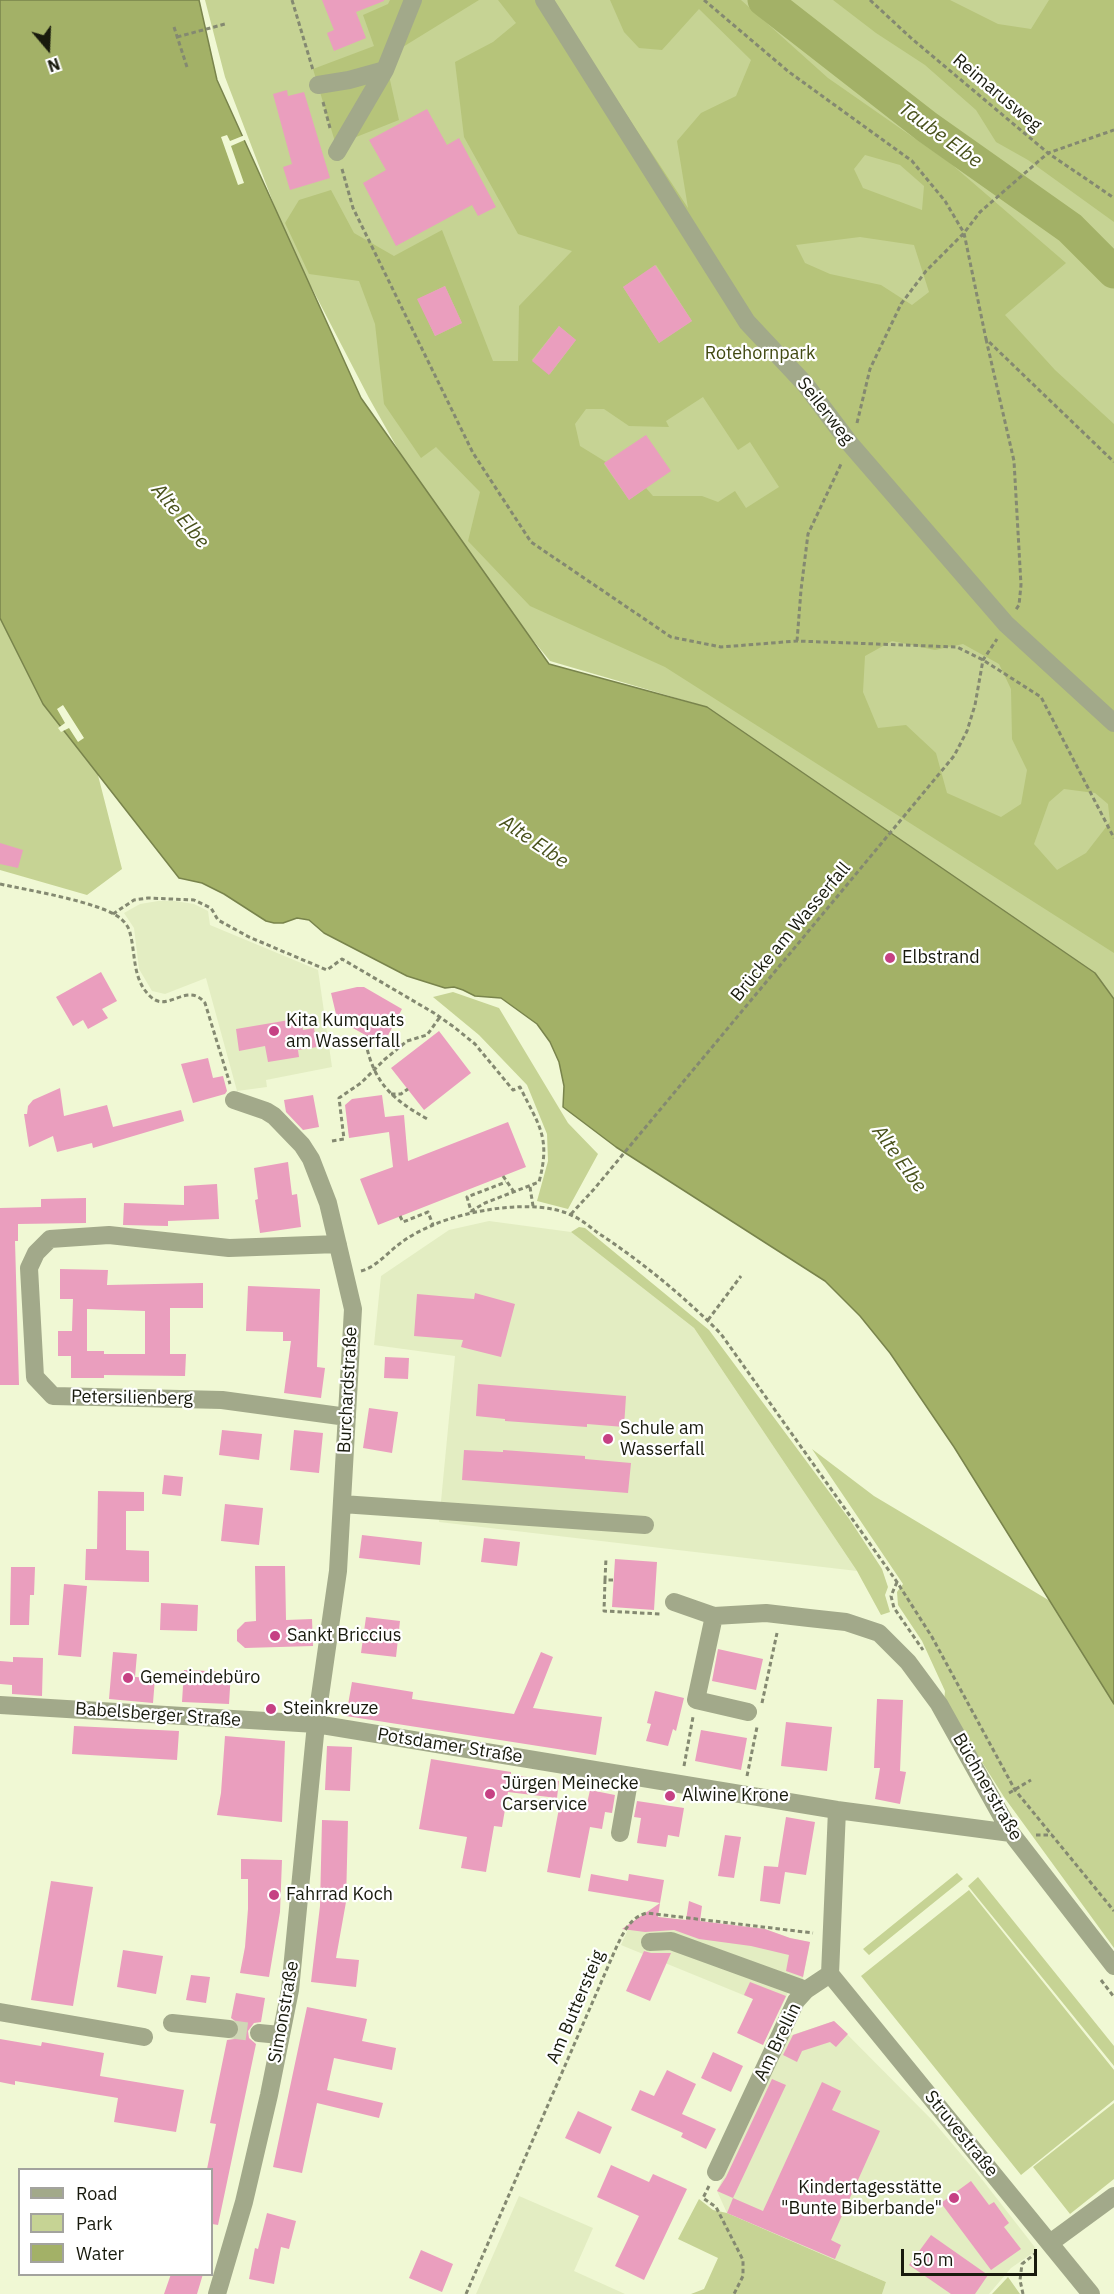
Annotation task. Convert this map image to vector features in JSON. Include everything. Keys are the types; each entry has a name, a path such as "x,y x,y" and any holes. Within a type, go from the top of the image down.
{"street":[{"path":"337,152 385,70 413,0"},
{"name":"Seilerweg","path":"544,0 747,322 805,384 851,445 1006,624 1114,723"},
{"path":"318,85 349,80 385,70"},
{"name":"Burchardstraße","path":"234,1100 274,1116 302,1144 318,1174 338,1244 352,1309 338,1571 316,1725"},
{"name":"Petersilienberg","path":"338,1244 229,1248 109,1235 50,1239 36,1253 29,1268 35,1377 53,1396 222,1400 347,1417"},
{"path":"342,1503 645,1525"},
{"path":"674,1602 714,1616 696,1700 748,1712"},
{"name":"Büchnerstraße","path":"714,1616 766,1613 846,1622 879,1633 908,1662 939,1704 1011,1833 1114,1966"},
{"name":"Babelsberger Straße","path":"0,1705 316,1725"},
{"name":"Potsdamer Straße","path":"316,1725 837,1810 1011,1833"},
{"name":"Simonstraße","path":"217,2294 244,2202 290,1990 316,1725"},
{"path":"620,1833 630,1776"},
{"path":"830,1974 837,1810"},
{"path":"650,1942 671,1941 806,1990"},
{"name":"Am Brellin","path":"716,2172 796,2001 806,1990 830,1974"},
{"name":"Struvestraße","path":"830,1974 1091,2294"},
{"path":"0,2012 144,2037"},
{"path":"172,2023 229,2029"},
{"path":"258,2033 280,2035"},
{"path":"1050,2243 1114,2196"}],"path":[{"path":"292,0 353,208 473,453 531,542 672,637 721,648 797,641 957,647 983,660 1041,697 1114,838"},
{"path":"704,0 789,72 912,161 945,201 964,232 1014,461 1022,585 1019,605 983,660"},
{"name":"Reimarusweg","path":"870,0 911,38 1048,153 1114,198"},
{"path":"177,36 225,24"},
{"path":"174,27 187,67"},
{"path":"964,232 980,212 1048,153 1114,130"},
{"path":"986,339 1114,462"},
{"name":"Brücke am Wasserfall","path":"570,1214 596,1188 954,756 967,731 983,660"},
{"path":"0,884 76,901 120,918 130,930 135,971 150,996 157,1001 164,1002 191,994 201,998 205,1003 234,1100"},
{"path":"113,914 134,900 148,898 194,900 211,908 218,920 249,937 327,970 342,959 440,1017 475,1044 513,1090 520,1087 541,1128 544,1142 545,1155 539,1182 433,1225 398,1245 367,1270 346,1276"},
{"path":"332,1141 344,1139 339,1098 361,1083 407,1041 426,1035 440,1017"},
{"path":"368,1036 365,1041 373,1070 391,1094 429,1120"},
{"path":"391,1094 401,1094 408,1089"},
{"path":"341,1120 347,1119"},
{"path":"503,1176 514,1192"},
{"path":"471,1211 467,1197 506,1182"},
{"path":"530,1186 533,1206"},
{"path":"471,1211 533,1206 570,1214 632,1257 721,1334 897,1582 932,1637 1015,1790 1114,1911"},
{"path":"400,1216 403,1222 428,1212 433,1225"},
{"path":"708,1321 741,1276"},
{"path":"606,1558 604,1611 661,1615 674,1602"},
{"path":"605,1580 614,1580"},
{"path":"897,1582 891,1596 894,1608 925,1655"},
{"path":"683,1770 696,1700"},
{"path":"1015,1790 1030,1780"},
{"name":"Am Buttersteig","path":"466,2294 619,1941 629,1924 638,1916 647,1913 833,1935"},
{"path":"716,2172 704,2198 716,2207 743,2260 742,2276 734,2294"},
{"path":"1023,2294 1020,2280 1022,2264 1050,2243"}],"shaded area":[{"name":"Kita Kumquats am Wasserfall","path":"158,901 194,904 208,911 210,925 318,970 332,1067 266,1080 267,1087 237,1091 206,978 165,994 152,991 139,969 134,928 124,913 140,904"},
{"name":"Schule am Wasserfall","path":"489,1221 571,1232 694,1328 857,1571 439,1522 455,1356 374,1345 381,1276 449,1230"},
{"path":"640,1917 660,1917 765,1929 810,1942 802,1983 793,1982 780,2010 621,1945 629,1927"},
{"path":"834,2021 933,2121 1037,2250 1011,2268 989,2294 882,2294 886,2282 727,2213 717,2191 789,2036"},
{"path":"519,2196 593,2228 574,2271 625,2294 476,2294"}],"green space":[{"name":"Rotehornpark","path":"205,0 1114,0 1114,999 1095,973 707,707 550,661 446,534 369,398 289,244 225,77"},
{"path":"390,0 479,0 385,58 399,120 336,145 313,69 374,46 363,15 388,4"},
{"name":"Rotehornpark","path":"498,0 551,0 688,208 677,141 701,113 736,96 751,60 699,9 662,50 639,48 624,32 610,0 741,0 828,78 950,163 1066,263 1005,315 1055,370 1114,424 1114,953 665,667 530,606 468,541 480,492 436,447 421,458 384,404 375,324 359,281 309,274 285,223 299,200 331,190 354,233 394,256 442,230 493,361 518,361 519,306 572,251 518,234 464,137 455,62 493,42 516,23","holes":["865,155 900,165 924,186 922,210 863,188 854,169","860,237 914,245 929,292 912,305 881,285 830,274 805,263 796,245","656,265 692,321 659,343 623,287","445,286 462,323 435,336 418,299","559,326 576,340 550,374 532,360","703,397 738,450 750,442 779,487 746,508 735,491 718,502 702,496 653,496 646,488 629,500 604,464 606,462 580,446 575,424 586,409 604,409 629,426 669,427 666,421","892,641 935,650 963,644 999,664 1011,689 1012,739 1027,770 1021,804 1001,817 947,793 936,753 906,725 878,728 863,692 865,656","1064,789 1095,793 1108,804 1110,822 1086,853 1057,870 1034,844 1049,802"]},
{"path":"833,0 950,0 998,24 1031,29 1049,0 1114,0 1114,222 1028,160 996,142 976,110 925,65 876,33"},
{"path":"0,536 89,740 122,869 87,895 0,870"},
{"path":"453,992 499,1008 568,1123 598,1154 568,1209 537,1201 548,1161 547,1134 527,1085 479,1035 433,997"},
{"path":"579,1227 585,1228 709,1330 850,1520 882,1569 888,1587 885,1595 890,1612 881,1615 857,1571 694,1328 571,1232"},
{"path":"812,1449 874,1496 1050,1601 1114,1704 1114,1948 1004,1797 944,1702 945,1691 922,1641 898,1605 897,1592 903,1584"},
{"path":"957,1873 963,1879 869,1955 863,1949"},
{"path":"978,1877 1114,2046 1114,2066 968,1886"},
{"path":"969,1890 1114,2070 1114,2100 1021,2175 861,1976"},
{"path":"1114,2103 1114,2179 1070,2214 1033,2167"},
{"path":"699,2199 713,2210 727,2213 886,2282 882,2294 691,2294 704,2289 718,2258 678,2239"},
{"path":"1008,2277 1020,2294 992,2294"}],"water":[{"name":"Alte Elbe","path":"0,0 199,0 217,80 361,398 549,664 707,707 1095,973 1114,999 1114,1704 954,1447 890,1353 860,1316 825,1281 616,1147 563,1107 564,1086 559,1062 550,1042 537,1024 501,998 475,996 454,987 445,988 407,976 324,933 309,920 297,918 283,923 266,921 202,883 179,878 43,704 0,618"}],"pier":[{"path":"227,135 230,141 245,135 247,139 231,146 244,183 238,185 221,137"},
{"path":"63,705 84,738 78,742 69,728 61,732 58,728 65,723 57,709"}],"building":[{"path":"322,0 384,1 356,12 366,38 334,51 327,33 334,30"},
{"path":"287,90 288,96 304,92 330,178 290,190 283,167 292,164 273,94"},
{"path":"427,109 447,145 459,138 496,207 478,216 472,205 396,246 363,183 386,170 369,140"},
{"path":"655,265 692,321 659,343 623,287"},
{"path":"445,286 462,323 435,336 417,299"},
{"path":"559,326 576,340 549,375 532,361"},
{"path":"646,435 671,471 629,500 604,463"},
{"path":"0,843 23,850 18,868 0,864"},
{"path":"101,972 117,1001 102,1009 108,1018 88,1029 83,1020 73,1026 56,997"},
{"path":"364,987 402,1009 383,1045 344,1023 336,1014 331,993"},
{"path":"301,1018 303,1030 314,1028 317,1047 298,1050 299,1057 268,1062 265,1046 239,1051 236,1029"},
{"path":"439,1031 471,1073 424,1110 391,1068"},
{"path":"208,1058 213,1078 223,1076 227,1091 225,1094 193,1103 181,1064"},
{"path":"60,1088 64,1116 107,1105 113,1127 181,1110 184,1121 93,1148 92,1143 57,1152 53,1136 29,1147 24,1114 27,1114 28,1106 33,1100"},
{"path":"313,1095 319,1127 303,1130 286,1112 284,1100"},
{"path":"382,1095 385,1117 404,1115 408,1161 508,1122 526,1167 378,1225 360,1179 393,1167 389,1132 349,1138 345,1105 352,1099"},
{"path":"288,1162 292,1195 297,1194 301,1227 260,1233 255,1200 258,1199 254,1168"},
{"path":"217,1184 219,1219 168,1221 168,1226 123,1225 124,1203 184,1205 184,1186"},
{"path":"86,1198 86,1223 18,1224 18,1241 15,1241 19,1385 0,1385 0,1208 41,1207 41,1199"},
{"path":"60,1269 108,1270 107,1285 203,1283 203,1308 170,1308 170,1354 186,1354 185,1376 104,1375 104,1378 71,1378 71,1356 58,1356 58,1331 72,1331 73,1299 60,1299","holes":["87,1309 145,1311 145,1354 104,1354 104,1351 87,1351"]},
{"path":"248,1286 320,1289 317,1367 325,1368 321,1398 284,1393 291,1341 283,1341 283,1332 246,1331"},
{"path":"475,1293 515,1304 501,1357 461,1347 463,1340 414,1336 417,1294 474,1299"},
{"path":"385,1357 409,1358 408,1379 384,1378"},
{"path":"478,1384 626,1396 624,1427 587,1424 587,1427 505,1421 505,1419 476,1416"},
{"path":"369,1408 398,1412 392,1453 363,1448"},
{"path":"222,1430 262,1434 259,1460 219,1455"},
{"path":"294,1430 323,1433 319,1473 290,1470"},
{"path":"464,1450 503,1452 503,1450 585,1456 585,1459 631,1463 628,1493 462,1480"},
{"path":"164,1475 183,1477 181,1496 162,1494"},
{"path":"98,1491 144,1492 144,1511 126,1511 126,1550 149,1551 149,1582 85,1580 86,1549 97,1549"},
{"path":"225,1504 263,1508 259,1545 221,1541"},
{"path":"362,1535 422,1542 420,1565 359,1558"},
{"path":"484,1538 520,1542 517,1566 481,1562"},
{"path":"615,1559 657,1562 654,1610 612,1607"},
{"path":"255,1566 285,1566 286,1620 312,1619 313,1646 245,1648 237,1641 237,1630 245,1622 256,1621"},
{"path":"11,1567 35,1567 34,1595 30,1595 29,1625 10,1625"},
{"path":"64,1584 87,1586 81,1657 58,1655"},
{"path":"161,1603 198,1605 197,1631 160,1630"},
{"path":"366,1617 400,1621 396,1657 361,1653"},
{"path":"718,1649 763,1659 756,1690 712,1681"},
{"name":"Gemeindebüro","path":"113,1652 137,1654 135,1677 155,1678 153,1703 109,1699"},
{"path":"541,1652 553,1657 533,1708 602,1717 596,1755 346,1716 352,1682 413,1692 412,1699 514,1714"},
{"path":"13,1657 43,1658 42,1696 12,1694 12,1685 0,1684 0,1661 13,1662"},
{"path":"184,1670 231,1672 229,1704 182,1702"},
{"path":"655,1691 684,1698 676,1731 673,1729 668,1746 646,1741 651,1724 647,1723"},
{"path":"877,1699 903,1700 900,1771 906,1772 900,1804 875,1799 880,1768 874,1768"},
{"path":"786,1722 832,1727 827,1771 781,1766"},
{"path":"74,1726 179,1731 177,1760 72,1754"},
{"path":"701,1730 747,1738 741,1770 695,1761"},
{"path":"225,1736 285,1741 282,1822 217,1815"},
{"path":"327,1746 352,1747 350,1791 325,1790"},
{"path":"431,1759 511,1772 511,1775 559,1781 557,1798 508,1792 502,1827 494,1826 486,1872 461,1868 467,1837 419,1829"},
{"path":"590,1790 615,1795 612,1813 605,1812 602,1829 590,1827 580,1878 547,1872 560,1803 586,1808"},
{"path":"637,1801 684,1808 679,1837 668,1835 666,1847 637,1843 641,1818 634,1817"},
{"path":"786,1817 815,1822 806,1875 785,1872 780,1904 760,1901 764,1866 778,1867"},
{"path":"322,1820 348,1821 346,1902 336,1958 359,1960 356,1987 311,1982 320,1906"},
{"path":"725,1835 741,1837 734,1878 718,1876"},
{"path":"241,1859 282,1860 280,1912 269,1977 240,1973 248,1909 248,1879 241,1879"},
{"path":"591,1874 628,1881 629,1874 664,1880 660,1903 588,1891"},
{"path":"51,1881 93,1887 73,2006 31,2000"},
{"path":"689,1901 702,1906 700,1921 765,1929 810,1942 803,1977 786,1971 789,1955 751,1946 699,1939 674,1930 645,1932 622,1929 660,1903 658,1917 686,1920"},
{"path":"123,1950 163,1956 156,1994 117,1987"},
{"path":"644,1951 671,1953 650,2001 626,1991"},
{"path":"191,1975 210,1977 206,2003 186,2000"},
{"path":"750,1982 786,1996 763,2045 737,2033 753,1999 744,1995"},
{"path":"236,1993 265,1998 261,2022 254,2023 248,2031 249,2038 256,2044 218,2225 213,2224 213,2168 207,2168 216,2124 210,2123 227,2040 234,2039 240,2031 239,2024 231,2018"},
{"path":"307,2007 367,2019 362,2041 396,2048 392,2070 334,2058 327,2090 383,2103 379,2118 317,2103 302,2173 273,2167"},
{"path":"834,2021 848,2034 836,2047 830,2042 802,2051 797,2062 783,2055 793,2035"},
{"path":"0,2039 41,2046 42,2042 104,2053 100,2076 184,2090 176,2132 114,2122 118,2098 15,2081 15,2085 0,2082"},
{"path":"713,2052 743,2066 731,2092 701,2078"},
{"path":"667,2070 696,2084 682,2114 716,2129 706,2149 681,2137 683,2133 631,2110 640,2090 654,2096"},
{"path":"772,2079 786,2085 733,2198 717,2191 726,2177"},
{"path":"822,2082 841,2091 832,2110 880,2131 831,2240 841,2245 835,2259 727,2213 733,2198 763,2211"},
{"path":"578,2111 612,2127 600,2154 565,2138"},
{"path":"611,2165 649,2182 653,2174 687,2189 644,2280 615,2266 639,2216 597,2197"},
{"path":"971,2181 989,2205 994,2202 1009,2223 1004,2227 1021,2249 991,2270 941,2203"},
{"path":"267,2213 296,2221 289,2249 281,2247 274,2284 249,2279 255,2248 258,2249"},
{"path":"931,2235 988,2275 975,2294 951,2294 909,2265"},
{"path":"421,2250 453,2264 442,2292 409,2278"},
{"path":"170,2276 202,2276 197,2294 164,2294"}],"waterway":[{"name":"Taube Elbe","path":"764,0 927,127 1070,228 1114,272"}],"tunnel":[{"path":"229,2029 259,2033"}],"place":[{"name":"Elbstrand","path":"890,958"},
{"name":"Kita Kumquats am Wasserfall","path":"274,1031"},
{"name":"Schule am Wasserfall","path":"608,1439"},
{"name":"Sankt Briccius","path":"275,1636"},
{"name":"Gemeindebüro","path":"128,1678"},
{"name":"Steinkreuze","path":"271,1709"},
{"name":"Jürgen Meinecke Carservice","path":"490,1794"},
{"name":"Alwine Krone","path":"670,1796"},
{"name":"Fahrrad Koch","path":"274,1895"},
{"name":"Kindertagesstätte \"Bunte Biberbande\"","path":"954,2198"}]}
